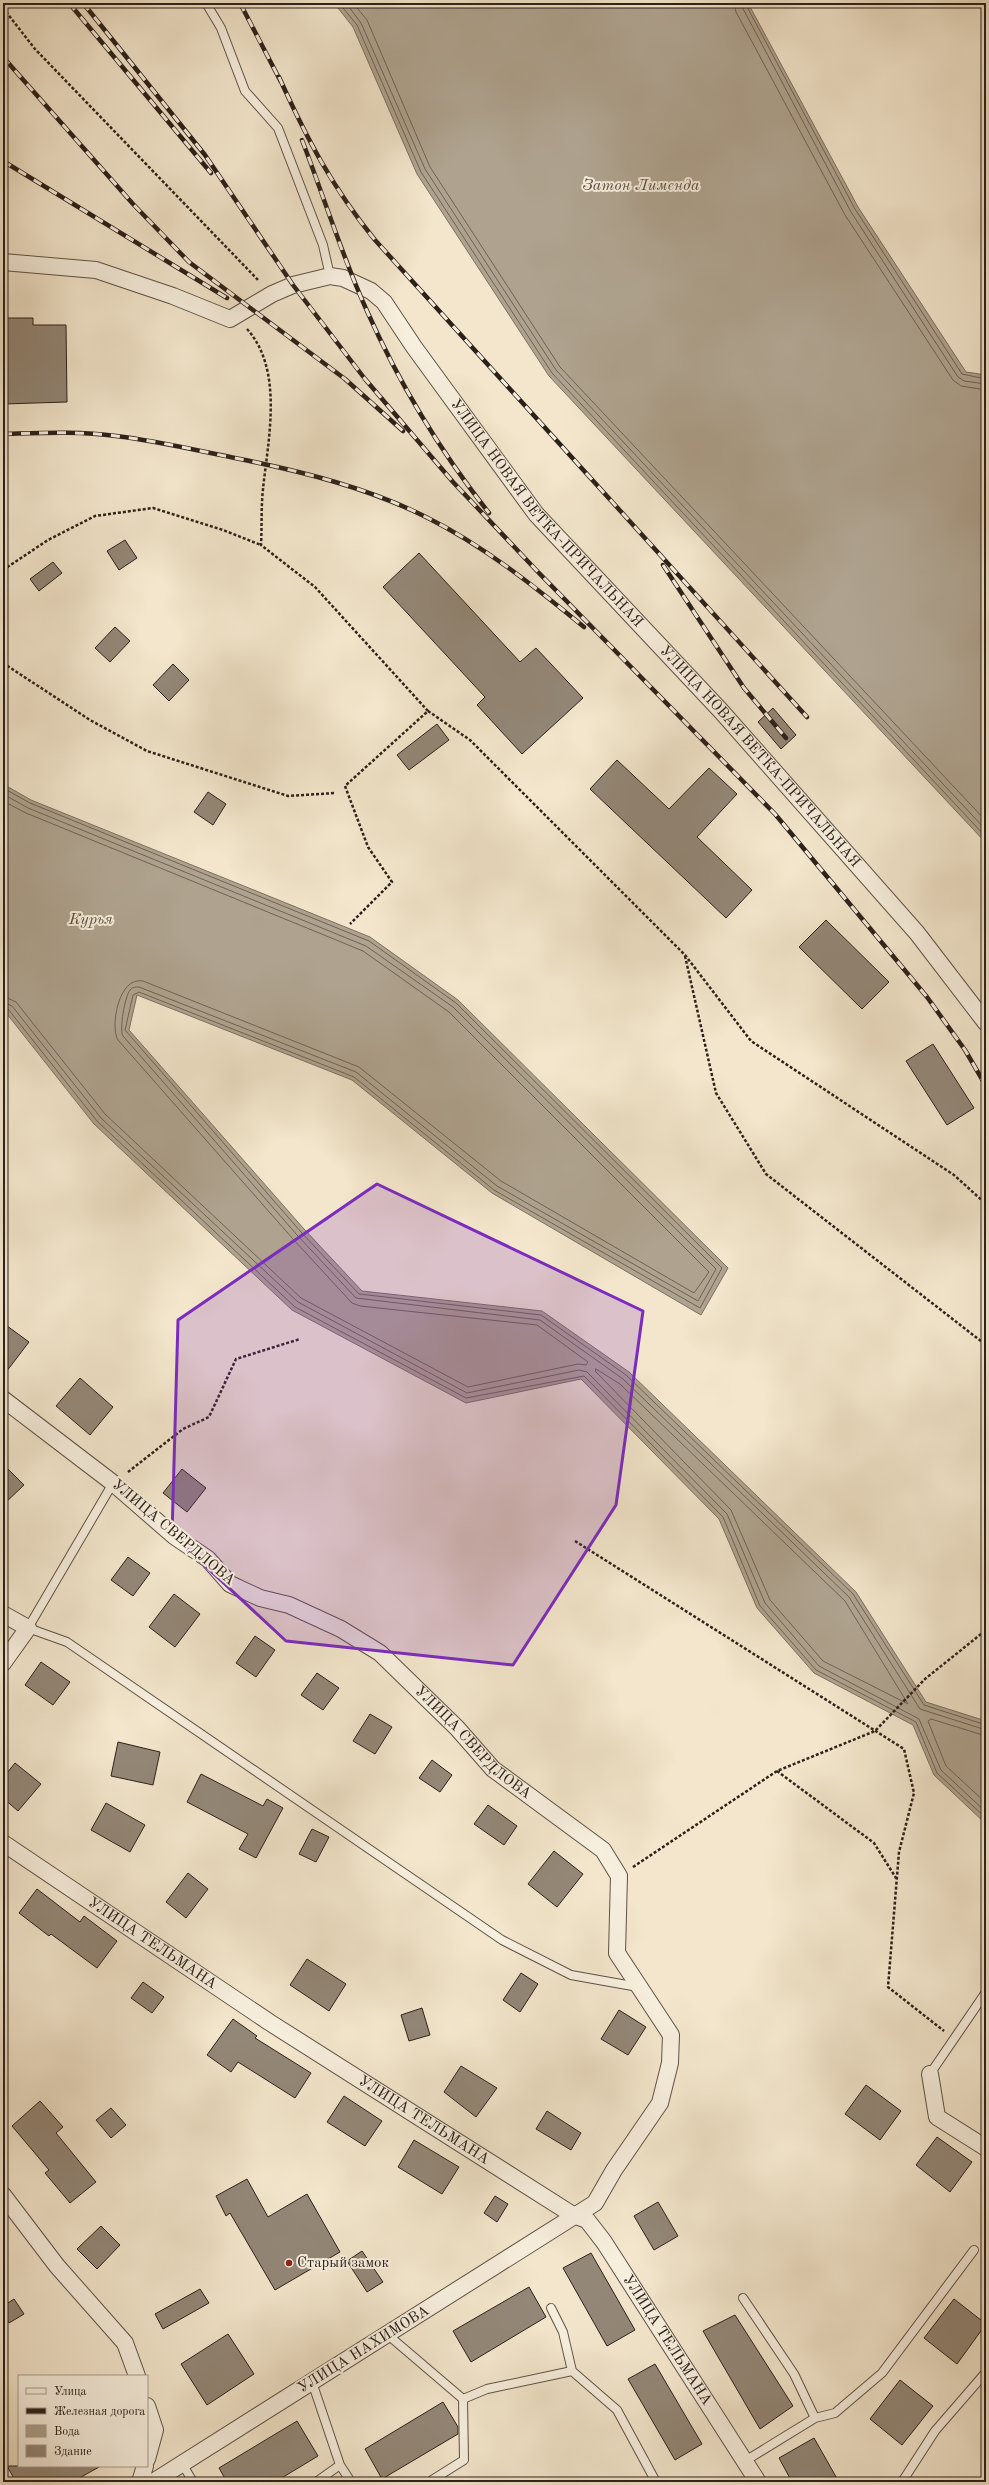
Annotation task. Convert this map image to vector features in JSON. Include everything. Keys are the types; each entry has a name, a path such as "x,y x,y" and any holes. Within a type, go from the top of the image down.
{"street":[{"path":"3,262 96,270 173,296 230,319"},
{"name":"УЛИЦА НОВАЯ ВЕТКА-ПРИЧАЛЬНАЯ","path":"230,319 272,294 294,285 330,276 343,278 372,291 384,302 414,347 536,514 721,711 917,933 986,1023"},
{"name":"УЛИЦА СВЕРДЛОВА","path":"3,1399 113,1483 174,1536 208,1559 230,1584 260,1598 289,1605 341,1629 380,1653 458,1728 493,1768 603,1850 619,1876"},
{"path":"3,1614 28,1628 3,1664"},
{"name":"УЛИЦА ТЕЛЬМАНА","path":"3,1843 269,2022 573,2215 587,2220 604,2242 746,2461 758,2482"},
{"path":"573,2215 595,2203 660,2103 670,2063 671,2035 617,1953 619,1876"},
{"path":"930,2074 937,2117 986,2148"},
{"path":"3,2195 57,2266 125,2343 137,2375"},
{"name":"УЛИЦА НАХИМОВА","path":"153,2482 183,2465 518,2253 573,2215"},
{"path":"148,2409 155,2430 148,2455"},
{"path":"140,2482 145,2467"}],"lane":[{"path":"206,3 221,28 246,91 278,128 323,245 330,276"},
{"path":"113,1483 28,1628 67,1642 502,1940 572,1975 638,1987"},
{"path":"930,2074 986,1992"},
{"path":"746,2461 815,2418 835,2413 882,2373 974,2250"},
{"path":"744,2298 794,2374 815,2418"},
{"path":"551,2308 563,2332 572,2371 617,2410 656,2482"},
{"path":"388,2335 463,2399 464,2460 429,2482"},
{"path":"463,2399 486,2390 572,2371"},
{"path":"902,2482 935,2431 986,2372"},
{"path":"312,2382 340,2464 351,2482"},
{"path":"316,2482 340,2464"},
{"path":"183,2465 193,2482"}],"path":[{"path":"3,8 35,49 272,294"},
{"path":"230,319 242,324 255,339 263,354 268,376 270,399 261,544"},
{"path":"3,570 48,540 95,516 152,508 223,530 261,544 315,587 428,711 470,740 685,955 751,1041 954,1176 986,1204"},
{"path":"3,663 90,720 147,751 288,796 335,793"},
{"path":"350,924 392,882 368,847 345,786 428,711"},
{"path":"685,955 716,1093 766,1174 986,1345"},
{"path":"113,1483 183,1430 209,1417 236,1359 300,1339"},
{"path":"575,1541 904,1749 914,1793 899,1852 888,1987 954,2038"},
{"path":"619,1876 777,1771 875,1731 925,1679 986,1630"},
{"path":"777,1771 874,1843 897,1879"}],"highlighted area":[{"path":"377,1184 643,1311 616,1505 513,1665 286,1641 172,1535 178,1320"}],"water":[{"name":"Затон Лименда","path":"334,3 748,3 858,207 966,372 986,375 986,843 549,376 417,174 353,27"},
{"name":"Курья","path":"3,784 31,800 370,937 458,1000 728,1268 701,1315 492,1193 352,1080 137,995 129,1030 304,1229 362,1291 542,1311 629,1372 856,1592 926,1702 986,1721 986,1824 934,1775 913,1725 814,1673 757,1608 719,1519 581,1379 466,1403 292,1310 94,1124 3,1009"}],"building":[{"path":"3,318 33,318 33,325 66,325 67,402 3,404"},
{"path":"125,540 137,558 119,570 107,551"},
{"path":"419,553 520,662 536,648 583,698 522,754 477,705 485,697 383,587"},
{"path":"53,562 62,573 39,591 30,579"},
{"path":"115,627 130,641 110,662 95,648"},
{"path":"173,664 189,680 169,701 153,685"},
{"path":"773,708 796,735 781,749 758,722"},
{"path":"437,724 449,740 409,770 397,755"},
{"path":"617,760 669,809 709,768 737,794 697,837 752,890 726,918 590,789"},
{"path":"208,792 226,804 213,825 194,812"},
{"path":"826,920 889,982 862,1009 799,947"},
{"path":"933,1044 974,1108 947,1125 906,1061"},
{"path":"3,1323 29,1342 3,1376"},
{"path":"80,1378 113,1407 90,1435 56,1406"},
{"path":"3,1464 24,1485 3,1505"},
{"path":"182,1469 206,1488 187,1512 163,1493"},
{"path":"128,1557 150,1573 133,1596 111,1580"},
{"path":"174,1594 200,1614 175,1647 149,1627"},
{"path":"255,1636 275,1650 256,1677 236,1663"},
{"path":"41,1662 70,1682 53,1705 25,1685"},
{"path":"317,1673 339,1688 323,1710 301,1695"},
{"path":"370,1714 392,1727 375,1754 353,1741"},
{"path":"118,1742 160,1752 153,1785 111,1776"},
{"path":"432,1760 452,1775 440,1792 419,1778"},
{"path":"15,1763 41,1784 18,1811 3,1798 3,1778"},
{"path":"201,1774 263,1806 267,1799 283,1808 256,1858 239,1849 248,1834 187,1802"},
{"path":"106,1803 145,1825 130,1852 91,1830"},
{"path":"488,1805 517,1826 504,1845 474,1824"},
{"path":"312,1829 329,1837 316,1862 299,1854"},
{"path":"554,1851 583,1874 557,1907 528,1884"},
{"path":"188,1873 208,1889 186,1918 166,1902"},
{"path":"37,1889 80,1922 84,1916 117,1941 97,1968 51,1934 49,1936 19,1913"},
{"path":"307,1959 346,1984 329,2011 290,1985"},
{"path":"521,1973 538,1984 520,2012 503,2000"},
{"path":"143,1982 164,1997 152,2013 131,1998"},
{"path":"422,2008 430,2035 409,2041 401,2015"},
{"path":"619,2010 646,2027 628,2055 601,2039"},
{"path":"233,2019 257,2036 255,2038 311,2073 295,2098 238,2062 231,2072 207,2055"},
{"path":"461,2066 497,2088 476,2117 444,2092"},
{"path":"866,2085 901,2111 880,2140 845,2114"},
{"path":"344,2096 382,2121 365,2146 327,2122"},
{"path":"40,2101 63,2127 56,2133 96,2182 70,2203 45,2173 49,2170 12,2126"},
{"path":"111,2108 126,2125 111,2138 96,2120"},
{"path":"547,2111 581,2133 571,2150 536,2129"},
{"path":"937,2137 972,2162 950,2192 916,2165"},
{"path":"414,2140 459,2167 442,2194 398,2167"},
{"path":"247,2179 268,2217 307,2194 340,2252 275,2290 230,2213 226,2216 216,2196"},
{"path":"495,2196 508,2204 497,2222 484,2213"},
{"path":"658,2202 678,2236 654,2250 634,2216"},
{"path":"101,2226 120,2245 97,2269 77,2249"},
{"path":"362,2251 383,2282 367,2292 347,2261"},
{"path":"591,2253 635,2330 607,2346 563,2268"},
{"path":"529,2287 546,2317 471,2362 453,2331"},
{"path":"200,2289 209,2303 163,2329 155,2314"},
{"path":"14,2299 24,2314 9,2323 3,2313 3,2306"},
{"path":"954,2299 986,2324 957,2364 924,2338"},
{"path":"735,2315 793,2406 760,2429 703,2331"},
{"path":"228,2334 254,2374 207,2405 181,2364"},
{"path":"655,2364 702,2444 675,2460 628,2379"},
{"path":"900,2380 933,2406 902,2445 870,2419"},
{"path":"443,2402 458,2427 458,2434 382,2479 365,2449"},
{"path":"297,2421 318,2456 275,2482 227,2482 219,2468"},
{"path":"814,2438 839,2482 792,2482 779,2458"},
{"path":"7,2466 99,2467 72,2482 16,2482"}],"railway":[{"path":"69,3 211,173"},
{"path":"83,3 205,155 293,285 365,379 453,482 538,572 775,814 927,997 965,1050 986,1086"},
{"path":"240,3 281,82"},
{"path":"3,57 133,204 189,262 345,379 403,431"},
{"path":"279,77 321,162 346,201 375,240 807,717"},
{"path":"302,140 349,269 379,338 437,441 489,513"},
{"path":"3,161 227,298"},
{"path":"3,434 74,433 102,434 132,438 264,464 312,475 359,489 404,507 447,528 508,568 584,627"},
{"path":"663,565 744,688 786,738"}],"place":[{"name":"Cтарый замок","path":"289,2263"}]}
